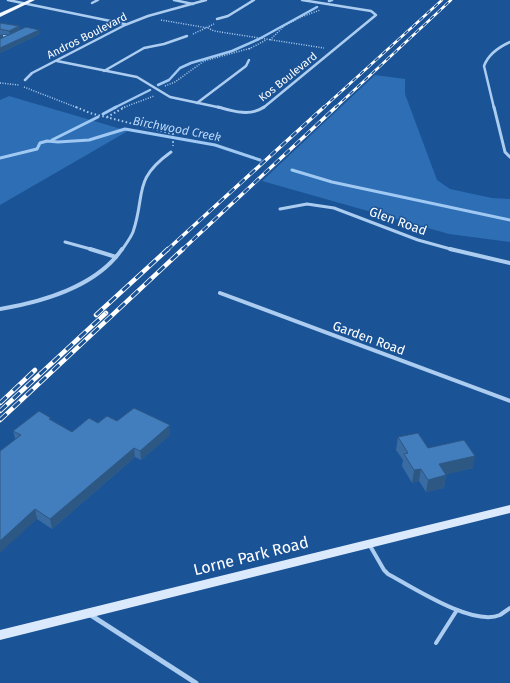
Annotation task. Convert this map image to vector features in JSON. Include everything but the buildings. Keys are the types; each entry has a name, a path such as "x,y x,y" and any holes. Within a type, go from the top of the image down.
{"main road":[{"path":"0,15 33,0"}],"street":[{"path":"8,0 125,25"},
{"path":"92,3 98,0"},
{"path":"174,0 194,4"},
{"name":"Andros Boulevard","path":"25,80 32,73 57,62 125,25 144,17 206,0"},
{"path":"217,19 228,16 254,0"},
{"name":"Kos Boulevard","path":"57,62 137,77 170,98 240,112 252,112 262,109 376,15 371,11 302,0"},
{"path":"104,71 144,48 164,44 187,36"},
{"path":"510,42 505,43 487,59 484,66 505,152 510,157"},
{"path":"197,103 246,66 248,60"},
{"path":"0,309 21,307 60,293 99,272 116,257 131,236 145,176 160,159 171,152"},
{"name":"Glen Road","path":"280,208 307,204 322,205 364,219 418,240 460,252 510,263"},
{"path":"65,242 116,257"},
{"name":"Garden Road","path":"220,293 510,401"},
{"name":"Lorne Park Road","path":"0,635 510,509"},
{"path":"87,613 196,683"}],"lane":[{"path":"5,39 16,34"},
{"path":"0,35 10,37"},
{"path":"369,544 384,570 388,574 457,610 467,614 493,617 504,613 510,608"},
{"path":"436,643 457,610"}],"path":[{"path":"269,40 284,26 301,17 322,9 326,4"},
{"path":"144,17 206,28 214,31 334,50"},
{"path":"187,36 215,23 217,19"},
{"path":"155,88 175,82 204,61 251,48 266,40"},
{"path":"248,60 245,55 251,48"},
{"path":"0,83 17,84 90,113 173,134 174,143"},
{"path":"107,117 118,110 162,93"}],"shaded area":[{"path":"375,75 405,79 405,94 437,180 450,189 492,198 510,199 510,242 449,234 262,181"},
{"path":"9,96 128,131 0,205 0,100"}],"waterway":[{"path":"158,85 169,80 180,68 191,63 232,51 259,39 317,7"},
{"path":"116,107 150,90"},
{"path":"103,114 116,107"},
{"path":"52,140 98,117"},
{"name":"Birchwood Creek","path":"0,158 37,149 40,143 47,141 58,142 89,140 125,129 215,145 260,160"},
{"name":"Birchwood Creek","path":"292,170 332,182 510,220"}],"railway":[{"path":"323,108 442,0"},
{"path":"335,108 451,0"},
{"path":"167,250 324,107"},
{"path":"182,250 336,107"},
{"path":"96,315 168,249"},
{"path":"0,420 183,249"},
{"path":"0,411 106,313"},
{"path":"0,403 35,370"}]}
